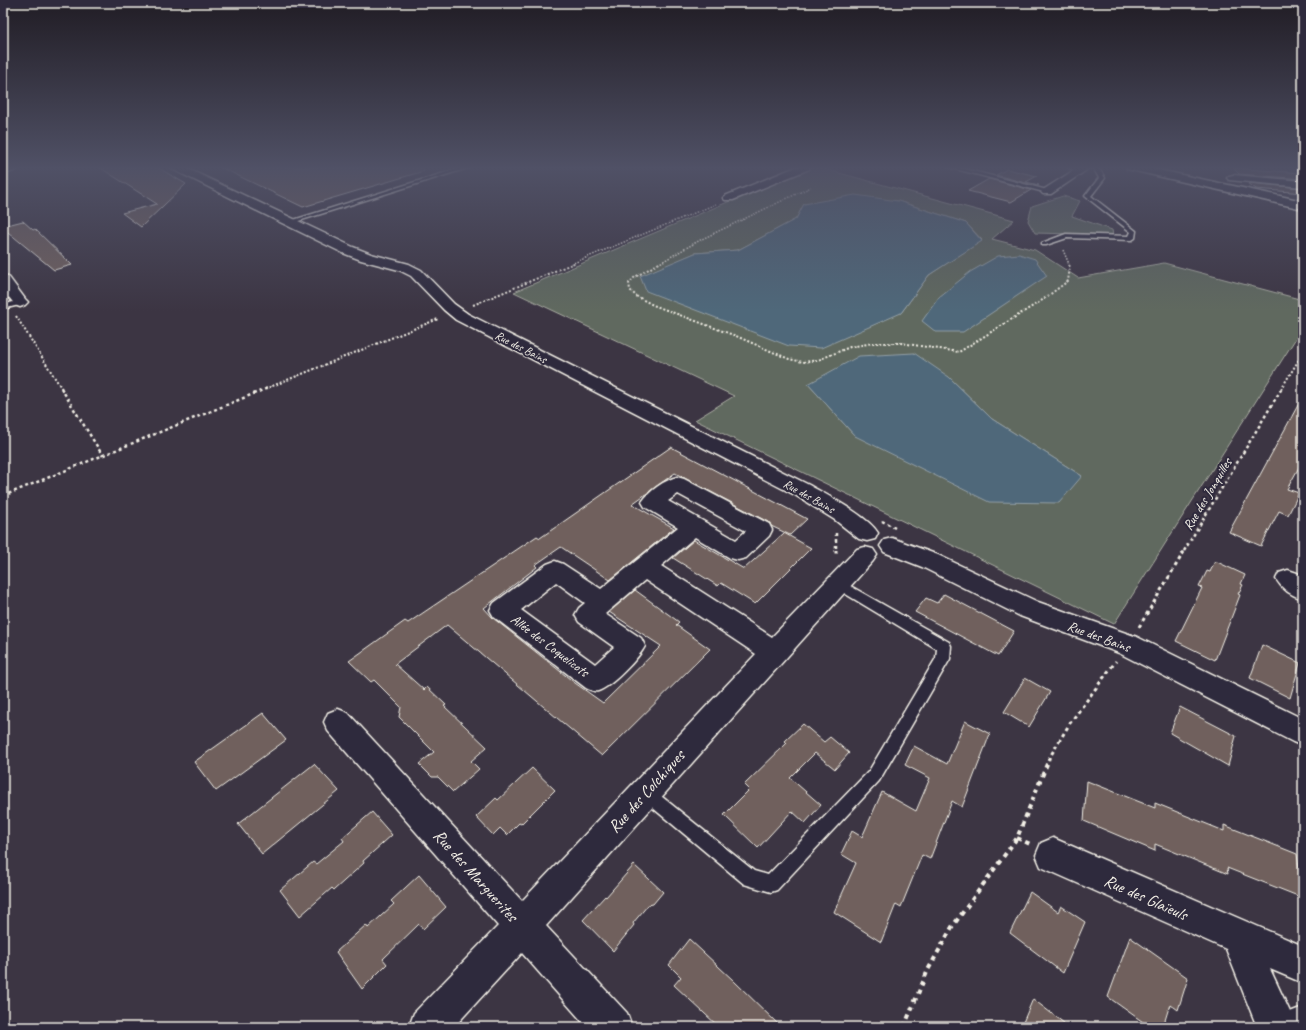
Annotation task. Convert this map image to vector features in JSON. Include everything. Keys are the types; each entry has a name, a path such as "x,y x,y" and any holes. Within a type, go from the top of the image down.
{"street":[{"name":"Rue des Bains","path":"276,215 348,250 366,257 404,267 416,274 455,312 802,490 843,515 861,559 930,561 1029,609 1128,646 1303,733"},
{"path":"3,278 9,301"},
{"name":"Allée des Coquelicots","path":"602,602 555,570 503,610 596,680 632,646 588,615 694,526"},
{"name":"Rue des Colchiques","path":"428,1027 861,559"},
{"path":"644,568 774,652"},
{"name":"Rue des Marguerites","path":"338,722 613,1027"},
{"name":"Rue des Glaïeuls","path":"1053,855 1240,939 1303,965"},
{"path":"1240,939 1264,1000 1277,1027"}],"lane":[{"path":"290,222 312,215"},
{"path":"1044,244 1066,236 1132,238 1134,232 1112,215"},
{"path":"644,792 750,878 771,884 864,788 874,776 943,659 944,646 861,559"}],"path":[{"path":"3,496 455,312 688,215"},
{"path":"752,215 678,252 636,277 629,283 630,290 636,296 654,305 736,336 789,359 803,362 818,360 850,347 873,343 901,343 959,352 1041,301 1068,281 1070,267 1058,239"},
{"path":"9,301 102,456"},
{"name":"Rue des Jonquilles","path":"904,1027 928,970 952,927 1017,838 1045,766 1067,729 1128,646 1303,353"},
{"path":"843,515 835,518 837,552 835,560 836,568 861,559"}],"shaded area":[{"path":"697,215 798,215 796,219 738,250 695,253 640,277 901,313 929,275 982,240 966,223 941,215 996,215 1014,220 992,239 1035,250 1078,278 1164,263 1303,300 1303,327 1114,624 695,420 734,396 514,292","holes":["949,377 992,419 1082,476 855,436 808,384"]},
{"path":"1030,215 1072,215 1112,230 1113,235 1035,233 1028,221"}],"water":[{"path":"798,215 941,215 966,223 982,241 929,275 901,313 821,348 789,346 646,291 640,276 695,253 738,250 796,219"},
{"path":"1019,254 1035,259 1047,276 963,332 936,332 922,321 939,297 970,272 998,256"},
{"path":"914,353 949,377 992,419 1082,476 1059,503 989,502 855,436 808,384 859,356"}],"building":[{"path":"125,215 153,215 141,227"},
{"path":"23,221 33,230 35,229 72,265 54,270 3,228 3,226"},
{"path":"1303,396 1303,460 1287,489 1299,493 1288,515 1279,511 1261,546 1229,532"},
{"path":"671,447 807,519 790,535 675,473 632,504 674,528 610,580 561,547 535,565 537,567 484,608 493,618 575,683 603,703 661,646 609,612 635,590 679,622 676,625 710,649 602,756 447,625 395,664 424,690 427,687 446,705 444,706 487,747 471,761 479,769 453,792 438,777 432,777 419,764 434,752 399,717 401,707 374,680 371,682 349,661 405,621 408,623 537,536 540,538"},
{"path":"784,533 811,548 755,604 721,583 718,586 673,558 694,540 744,569"},
{"path":"1215,561 1245,575 1241,584 1243,585 1238,594 1240,595 1215,660 1176,641 1202,588 1199,587 1207,571 1210,572"},
{"path":"944,594 1014,631 998,656 915,612 926,598 937,603"},
{"path":"1262,645 1300,663 1290,698 1250,678"},
{"path":"1025,678 1050,692 1029,727 1004,712"},
{"path":"1180,707 1236,736 1228,766 1170,733"},
{"path":"263,713 286,740 216,791 194,762"},
{"path":"965,721 990,734 962,807 952,801 930,859 922,855 901,907 896,904 881,942 834,912 856,863 841,854 852,831 862,837 882,792 916,811 930,778 905,765 914,746 947,764"},
{"path":"803,724 824,742 830,737 849,753 835,769 815,753 790,778 821,805 805,823 792,811 758,848 724,815 749,790 744,785 787,743 785,741"},
{"path":"314,764 339,791 262,854 238,824"},
{"path":"532,768 555,790 521,824 519,823 507,835 500,828 493,835 476,817 496,798 498,800"},
{"path":"1087,781 1155,808 1155,803 1224,831 1224,825 1297,854 1303,898 1227,868 1228,874 1155,844 1155,851 1084,821"},
{"path":"372,812 392,835 334,890 332,888 300,916 280,890 313,862 316,864 344,841 342,838"},
{"path":"634,865 663,892 653,904 648,905 613,951 583,920 605,896 606,897"},
{"path":"419,875 446,907 423,929 419,924 383,959 387,964 362,989 336,952 366,925 368,928 394,904 391,901"},
{"path":"1030,892 1058,912 1061,906 1085,922 1063,973 1010,933"},
{"path":"1130,937 1188,978 1178,1010 1170,1004 1163,1027 1150,1027 1108,997"},
{"path":"689,939 781,1027 719,1027 674,985 681,977 669,965"},
{"path":"1033,999 1069,1027 1021,1027"}]}
